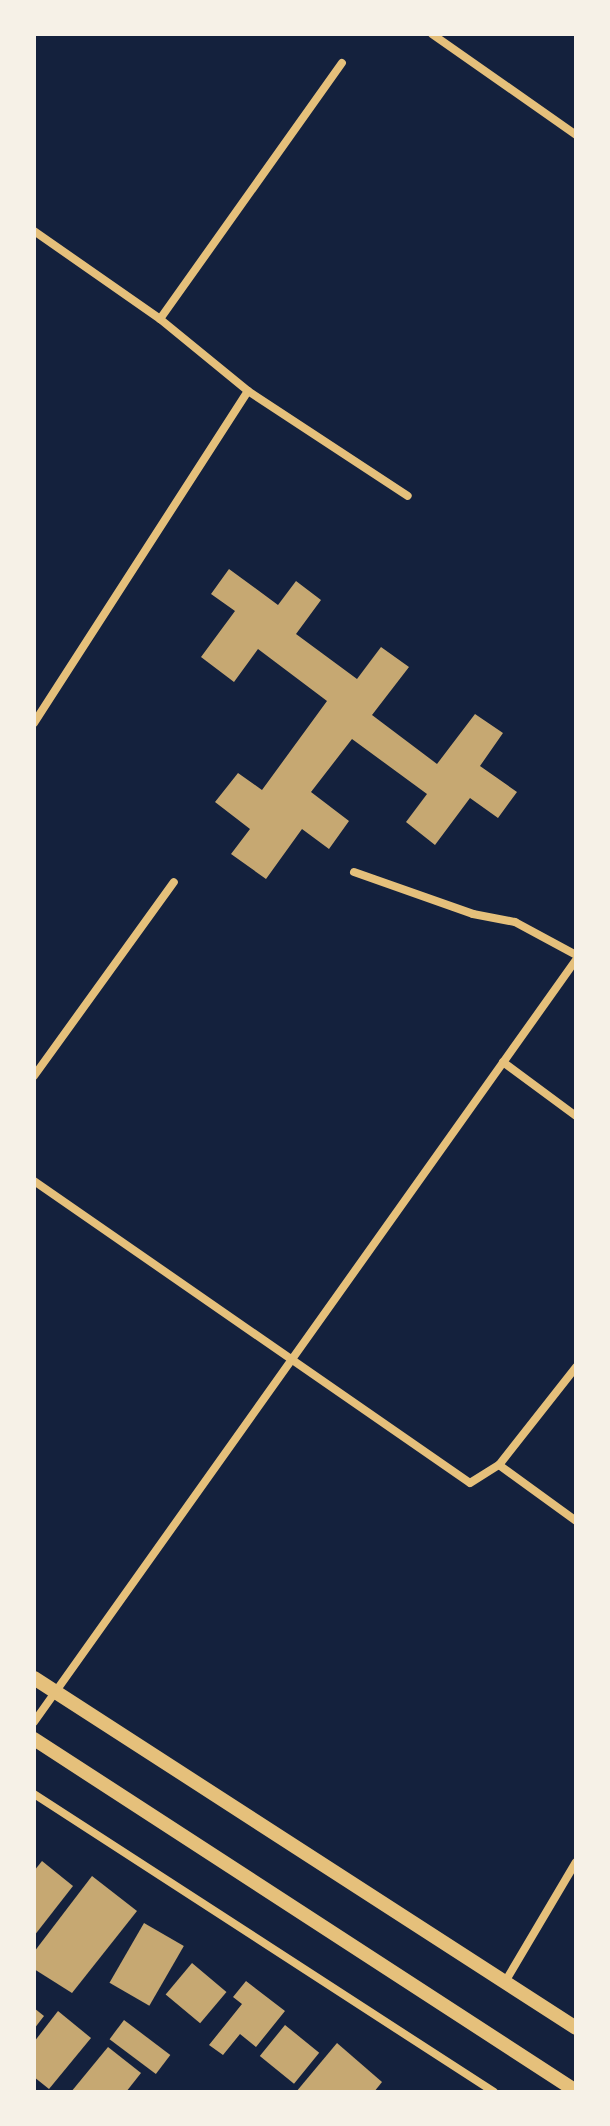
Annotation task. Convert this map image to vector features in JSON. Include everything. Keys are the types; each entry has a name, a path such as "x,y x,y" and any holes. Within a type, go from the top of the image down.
{"street":[{"path":"432,34 576,135"},
{"path":"160,319 342,63"},
{"path":"34,231 160,319 248,391 408,496"},
{"path":"34,723 248,391"},
{"path":"34,1722 576,958 515,922 473,914 354,872"},
{"path":"34,1076 174,882"},
{"path":"503,1062 576,1116"},
{"path":"35,1184 470,1483 499,1465 576,1367"},
{"path":"499,1465 576,1521"},
{"path":"34,1678 576,2028"},
{"path":"34,1739 576,2091"},
{"path":"34,1794 494,2092"},
{"path":"505,1982 576,1862"}],"building":[{"path":"229,569 278,605 296,581 321,600 296,634 357,679 381,647 409,667 372,715 437,764 475,714 503,733 480,766 517,792 498,818 470,798 435,845 406,822 427,794 352,739 311,792 349,821 329,849 302,829 266,879 231,854 250,829 215,802 238,773 262,790 327,701 258,649 234,682 201,657 235,611 211,594"},
{"path":"42,1861 73,1886 34,1936 34,1871"},
{"path":"92,1876 137,1911 72,1993 34,1969 34,1952"},
{"path":"144,1923 184,1946 149,2006 110,1983"},
{"path":"192,1963 226,1992 200,2023 166,1994"},
{"path":"246,1981 285,2011 256,2047 240,2034 223,2055 209,2045 242,2004 233,1997"},
{"path":"34,2008 44,2016 34,2029"},
{"path":"58,2011 91,2038 49,2089 34,2077 34,2042"},
{"path":"124,2020 170,2055 156,2074 110,2039"},
{"path":"285,2025 319,2053 294,2084 260,2056"},
{"path":"337,2043 382,2082 374,2092 296,2092"},
{"path":"108,2047 141,2073 126,2092 71,2092"}]}
